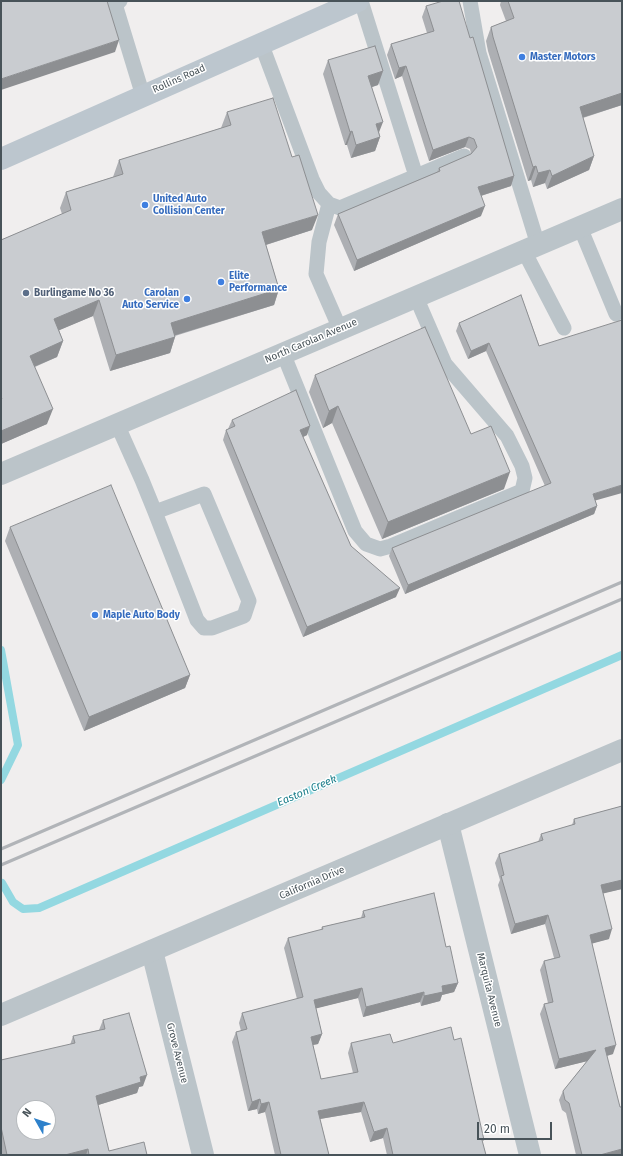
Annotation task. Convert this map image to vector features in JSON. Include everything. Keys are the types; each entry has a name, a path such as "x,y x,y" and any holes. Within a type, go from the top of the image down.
{"main road":[{"name":"Rollins Road","path":"1,159 261,43 335,6 360,1"}],"street":[{"name":"North Carolan Avenue","path":"1,474 622,209"},
{"name":"California Drive","path":"1,1015 622,750"},
{"name":"Marquita Avenue","path":"448,824 530,1155"},
{"name":"Grove Avenue","path":"152,951 203,1155"}],"lane":[{"path":"120,1 114,4 143,96"},
{"path":"360,1 416,176"},
{"path":"470,1 479,53 531,248 564,328"},
{"path":"261,43 312,179 318,193 329,204 340,208 464,156"},
{"path":"329,204 319,242 316,274 340,329"},
{"path":"580,227 616,314"},
{"path":"283,353 355,531 366,544 380,549 391,546 522,491 525,478 522,466 507,436 445,364 416,297"},
{"path":"117,424 155,512 197,620 204,628 212,628 244,616 247,610 248,601 204,494 155,512"}],"building":[{"path":"1,1 107,1 119,40 1,79"},
{"path":"443,1 459,1 470,38 473,37 514,176 478,187 485,206 357,260 338,214 440,171 439,168 471,154 477,147 474,139 469,137 433,150 406,66 399,68 391,44 434,31 426,6"},
{"path":"508,1 622,1 622,93 580,107 594,156 552,176 550,170 538,173 536,166 533,167 493,37 491,27 514,18"},
{"path":"375,46 383,71 368,76 383,122 376,124 380,137 356,145 352,131 350,132 328,60"},
{"path":"273,98 292,157 299,155 318,215 262,232 279,289 171,323 175,337 116,355 99,300 54,319 63,341 30,356 53,409 1,431 1,240 71,210 66,192 123,174 119,160 231,125 227,112"},
{"path":"521,295 539,346 622,320 622,485 593,494 597,506 408,585 392,548 551,483 489,343 471,351 459,323"},
{"path":"425,327 471,434 491,426 510,472 388,522 338,406 329,411 315,375"},
{"path":"296,390 310,426 300,430 351,546 400,588 307,627 226,430 235,426 232,420"},
{"name":"Maple Auto Body","path":"111,485 190,675 89,717 10,527"},
{"path":"622,806 622,880 601,885 612,929 590,935 616,1045 605,1048 620,1107 622,1107 622,1149 600,1155 582,1155 569,1103 565,1100 563,1091 596,1050 559,1059 544,1004 553,1002 544,961 560,957 548,915 515,924 501,876 504,875 499,854 543,840 541,834 575,824 574,819"},
{"path":"434,893 446,947 450,946 458,983 442,986 443,992 424,996 424,992 366,1007 362,988 314,1000 322,1034 311,1037 321,1079 358,1072 351,1043 390,1034 393,1043 451,1027 454,1040 461,1038 486,1155 393,1155 387,1128 374,1132 364,1102 318,1111 329,1155 281,1155 269,1102 261,1104 260,1099 252,1102 236,1032 247,1029 242,1013 303,997 288,938 323,929 322,927 365,917 363,911"},
{"path":"129,1013 147,1075 140,1077 141,1082 96,1096 109,1151 144,1142 147,1155 89,1155 88,1149 65,1155 7,1155 1,1127 1,1060 75,1043 73,1036 105,1029 103,1020"}],"waterway":[{"name":"Easton Creek","path":"1,650 18,745 1,780"},
{"name":"Easton Creek","path":"2,883 13,902 23,909 39,908 622,655"}],"railway":[{"path":"1,849 622,582"},
{"path":"1,865 622,599"}],"place":[{"name":"Master Motors","path":"522,57"},
{"name":"United Auto Collision Center","path":"145,205"},
{"name":"Elite Performance","path":"221,282"},
{"name":"Burlingame No 36","path":"26,293"},
{"name":"Carolan Auto Service","path":"187,299"},
{"name":"Maple Auto Body","path":"95,615"}]}
